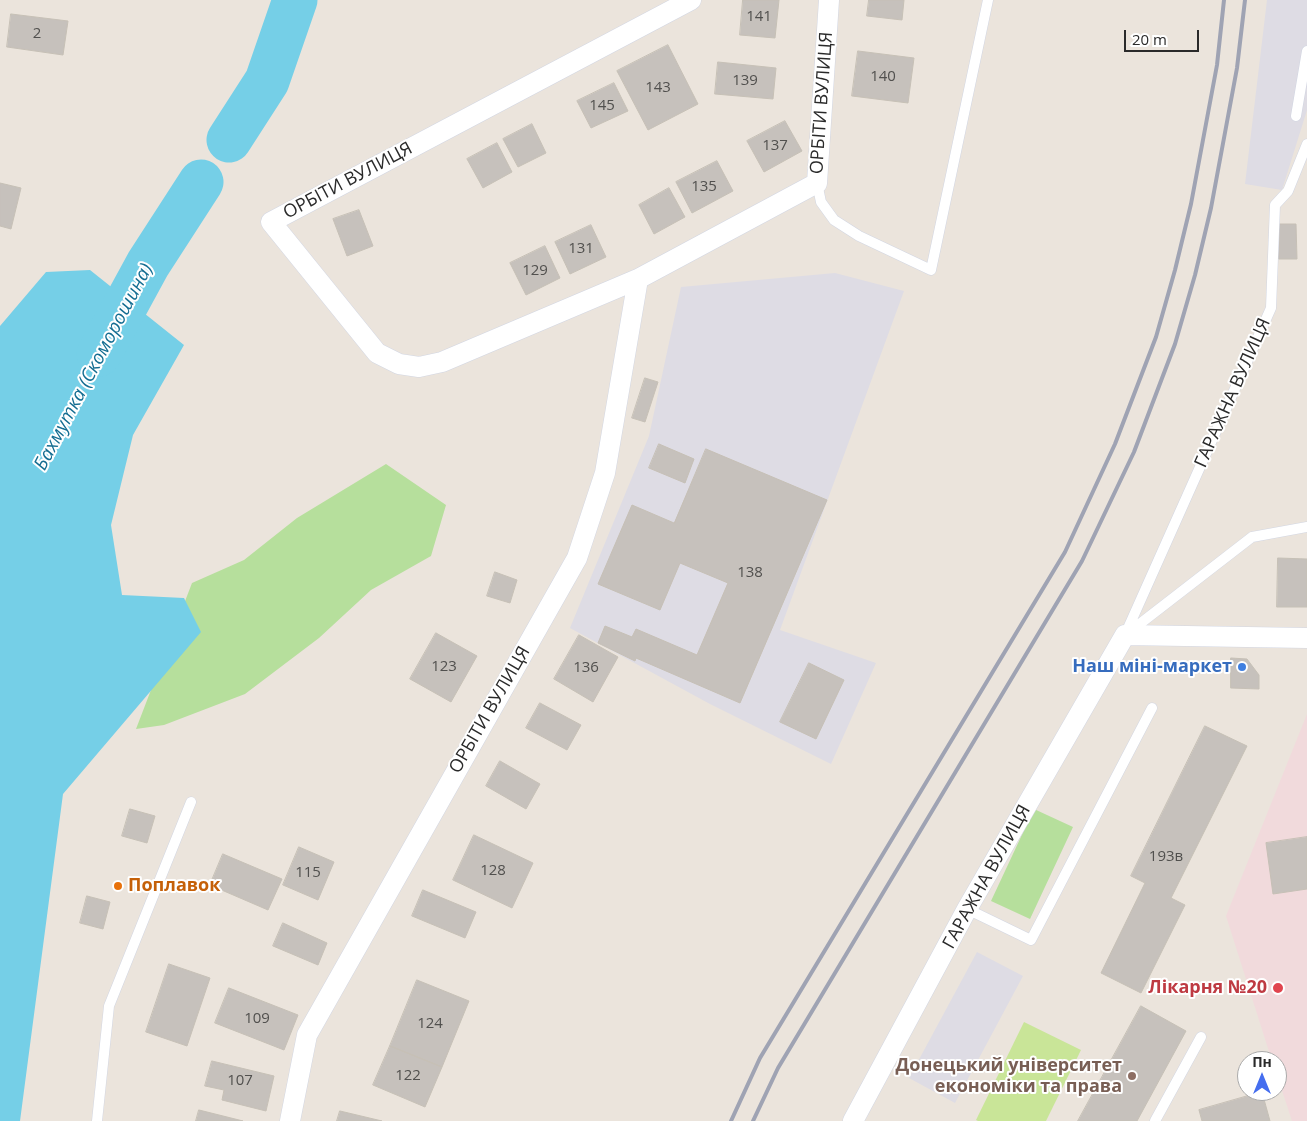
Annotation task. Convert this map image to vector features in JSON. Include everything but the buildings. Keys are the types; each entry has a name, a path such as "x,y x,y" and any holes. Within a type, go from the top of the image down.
{"street":[{"name":"ОРБІТИ ВУЛИЦЯ","path":"691,0 271,222 377,353 399,364 419,367 442,362 638,279 817,183 829,0"},
{"name":"ОРБІТИ ВУЛИЦЯ","path":"290,1121 307,1034 577,558 605,473 638,279"},
{"path":"1125,635 1307,638"},
{"name":"ГАРАЖНА ВУЛИЦЯ","path":"853,1121 967,909 1125,635"}],"lane":[{"path":"817,183 821,202 834,220 859,236 931,270 988,0"},
{"path":"1296,116 1307,51"},
{"name":"ГАРАЖНА ВУЛИЦЯ","path":"1125,635 1271,308 1275,205 1288,191 1307,145"},
{"path":"1125,635 1252,537 1307,527"},
{"path":"967,909 1031,940 1152,708"},
{"path":"97,1121 109,1006 191,802"},
{"path":"1155,1121 1201,1038"}],"shaded area":[{"path":"1267,0 1307,0 1307,110 1282,190 1245,184"},
{"path":"835,273 904,291 780,630 876,663 831,764 710,704 570,628 649,436 681,287"},
{"name":"Лікарня №20","path":"1307,714 1307,1121 1292,1121 1285,1101 1287,1101 1287,1051 1269,1051 1226,916"},
{"path":"977,952 1023,976 955,1103 909,1078"}],"green space":[{"path":"386,464 446,505 431,556 371,590 319,638 245,694 164,725 136,729 192,583 244,560 297,518"},
{"path":"1034,809 1073,827 1030,919 991,901"},
{"path":"1024,1022 1081,1050 1046,1121 978,1121 976,1120"}],"water":[{"path":"90,270 184,345 133,435 111,525 122,595 184,598 201,632 63,794 20,1121 0,1121 0,326 46,272"}],"waterway":[{"name":"Бахмутка (Скоморошина)","path":"229,140 267,81 295,0"},
{"name":"Бахмутка (Скоморошина)","path":"99,354 148,264 201,182"}],"railway":[{"path":"731,1121 760,1058 1065,552 1115,444 1156,337 1175,270 1191,204 1217,65 1224,0"},
{"path":"753,1121 778,1068 1082,561 1134,452 1175,344 1195,275 1211,208 1237,68 1245,0"}],"place":[{"name":"Наш міні-маркет","path":"1242,667"},
{"name":"Поплавок","path":"118,886"},
{"name":"Лікарня №20","path":"1278,988"},
{"name":"Донецький університет економіки та права","path":"1132,1076"}]}
